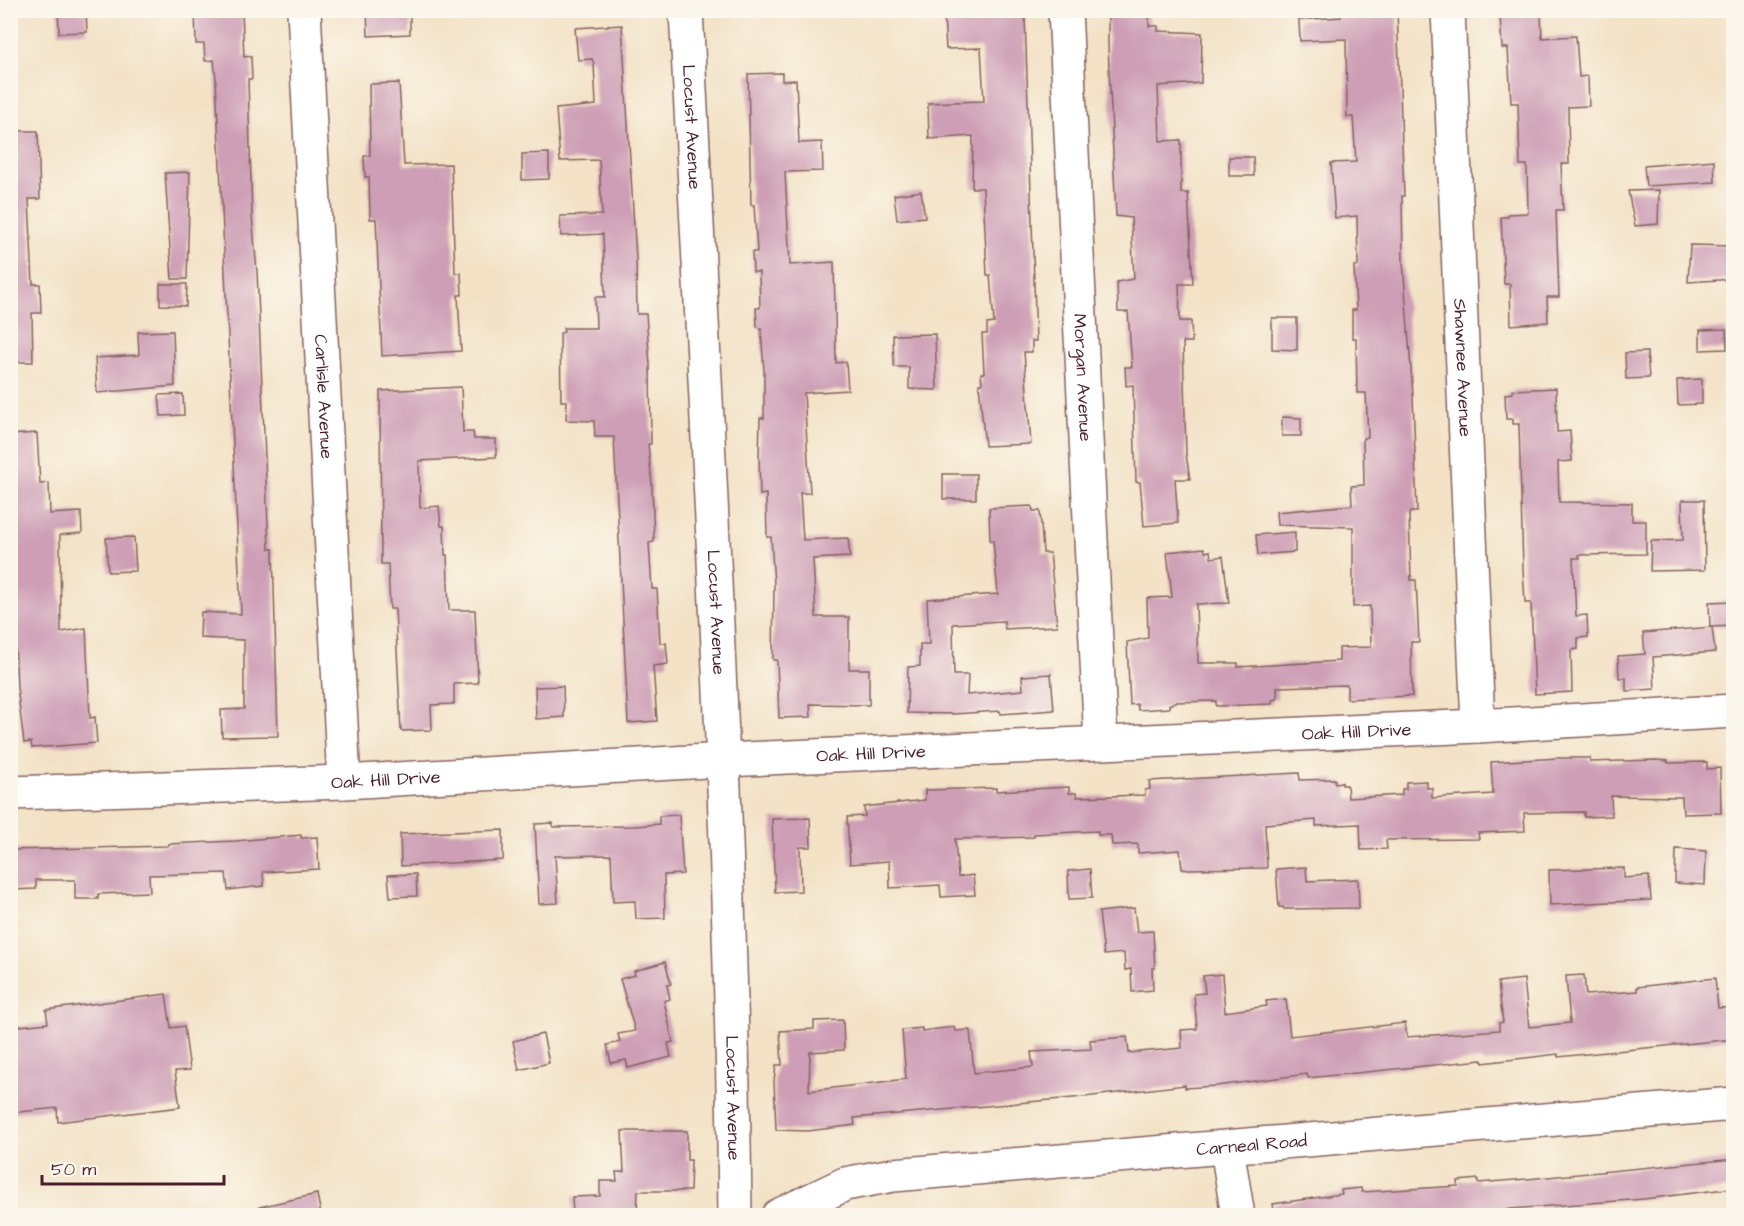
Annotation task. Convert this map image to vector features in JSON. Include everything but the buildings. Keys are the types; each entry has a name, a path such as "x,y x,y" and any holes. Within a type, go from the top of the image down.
{"street":[{"name":"Carlisle Avenue","path":"304,10 344,782"},
{"name":"Locust Avenue","path":"686,10 724,760 734,1063 735,1215"},
{"name":"Morgan Avenue","path":"1065,10 1101,743"},
{"name":"Shawnee Avenue","path":"1448,10 1478,726"},
{"name":"Oak Hill Drive","path":"10,793 344,782 724,760 1478,726 1734,711"},
{"name":"Carneal Road","path":"778,1215 845,1184 866,1178 1734,1104"},
{"path":"1227,1148 1238,1215"}]}
